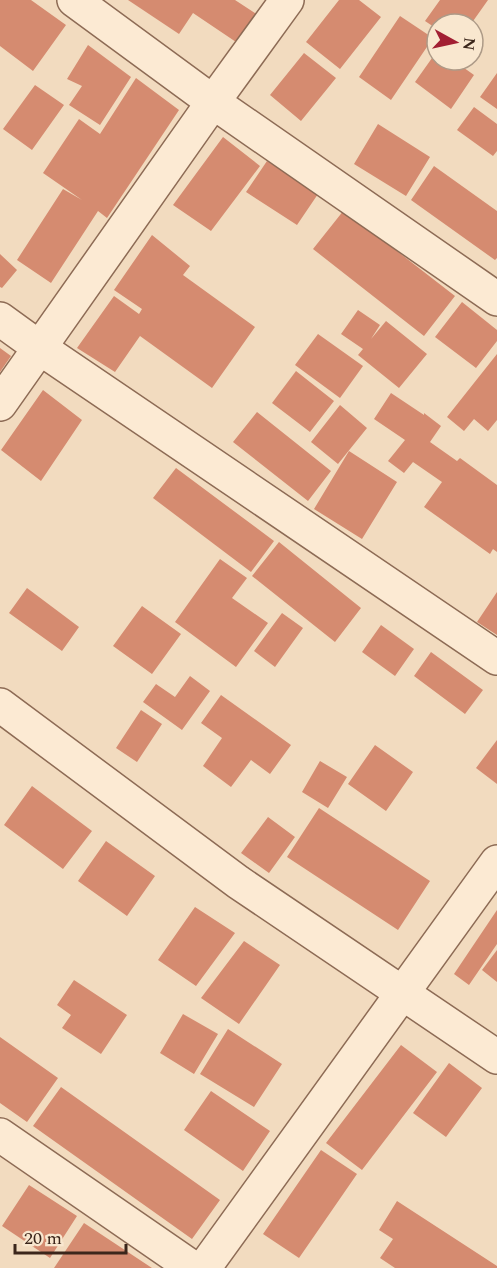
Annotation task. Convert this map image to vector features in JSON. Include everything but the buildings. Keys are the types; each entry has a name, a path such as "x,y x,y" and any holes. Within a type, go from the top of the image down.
{"street":[{"path":"74,0 213,102 497,299"},
{"path":"0,404 287,0"},
{"path":"0,319 497,657"},
{"path":"0,705 238,882 497,1057"},
{"path":"204,1268 497,861"},
{"path":"0,1135 193,1268"}]}
